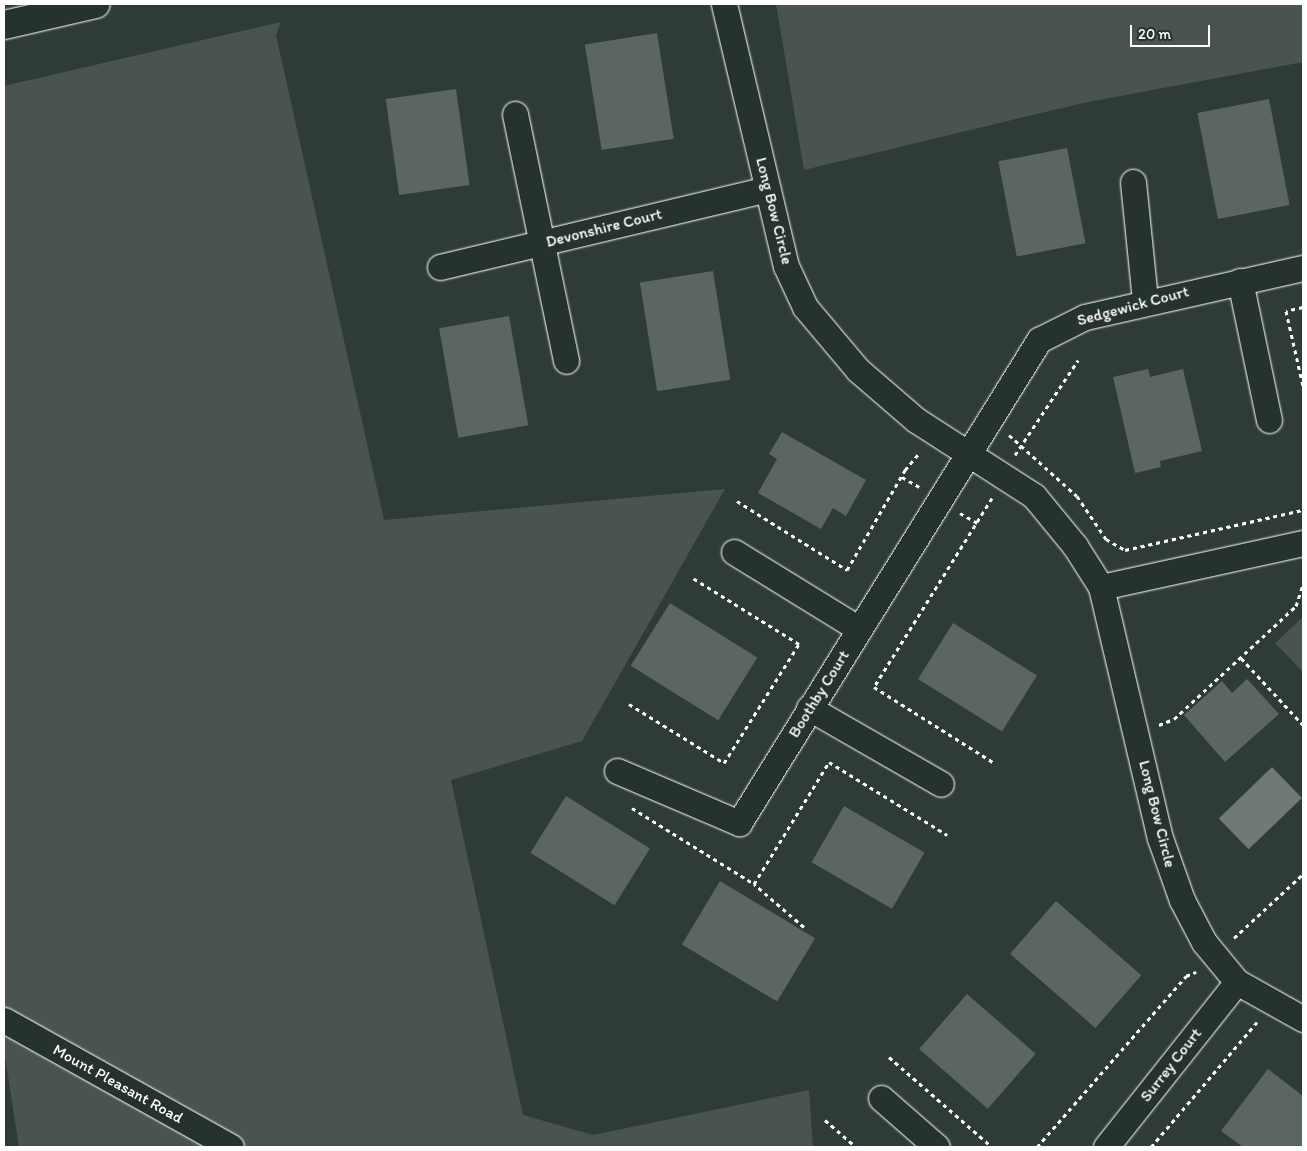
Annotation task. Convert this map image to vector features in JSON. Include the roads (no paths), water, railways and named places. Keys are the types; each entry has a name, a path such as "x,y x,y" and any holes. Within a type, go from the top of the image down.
{"main road":[{"path":"4,25 96,4"}],"street":[{"name":"Long Bow Circle","path":"724,4 786,266 805,307 858,370 936,432 1034,496 1075,546 1100,587 1160,838 1182,900 1215,955 1237,982 1303,1019"},
{"path":"515,114 566,361"},
{"path":"1134,182 1145,301"},
{"name":"Devonshire Court","path":"440,267 767,189"},
{"name":"Sedgewick Court","path":"967,452 992,420 1039,340 1085,317 1145,301 1303,268"},
{"path":"1240,281 1269,420"},
{"name":"Boothby Court","path":"617,771 740,822 809,708 944,496 967,452"},
{"path":"1100,587 1303,543"},
{"path":"734,552 859,629"},
{"path":"809,708 941,784"},
{"name":"Surrey Court","path":"1106,1147 1237,982"},
{"name":"Mount Pleasant Road","path":"4,1020 231,1147"},
{"path":"881,1098 937,1147"}]}
